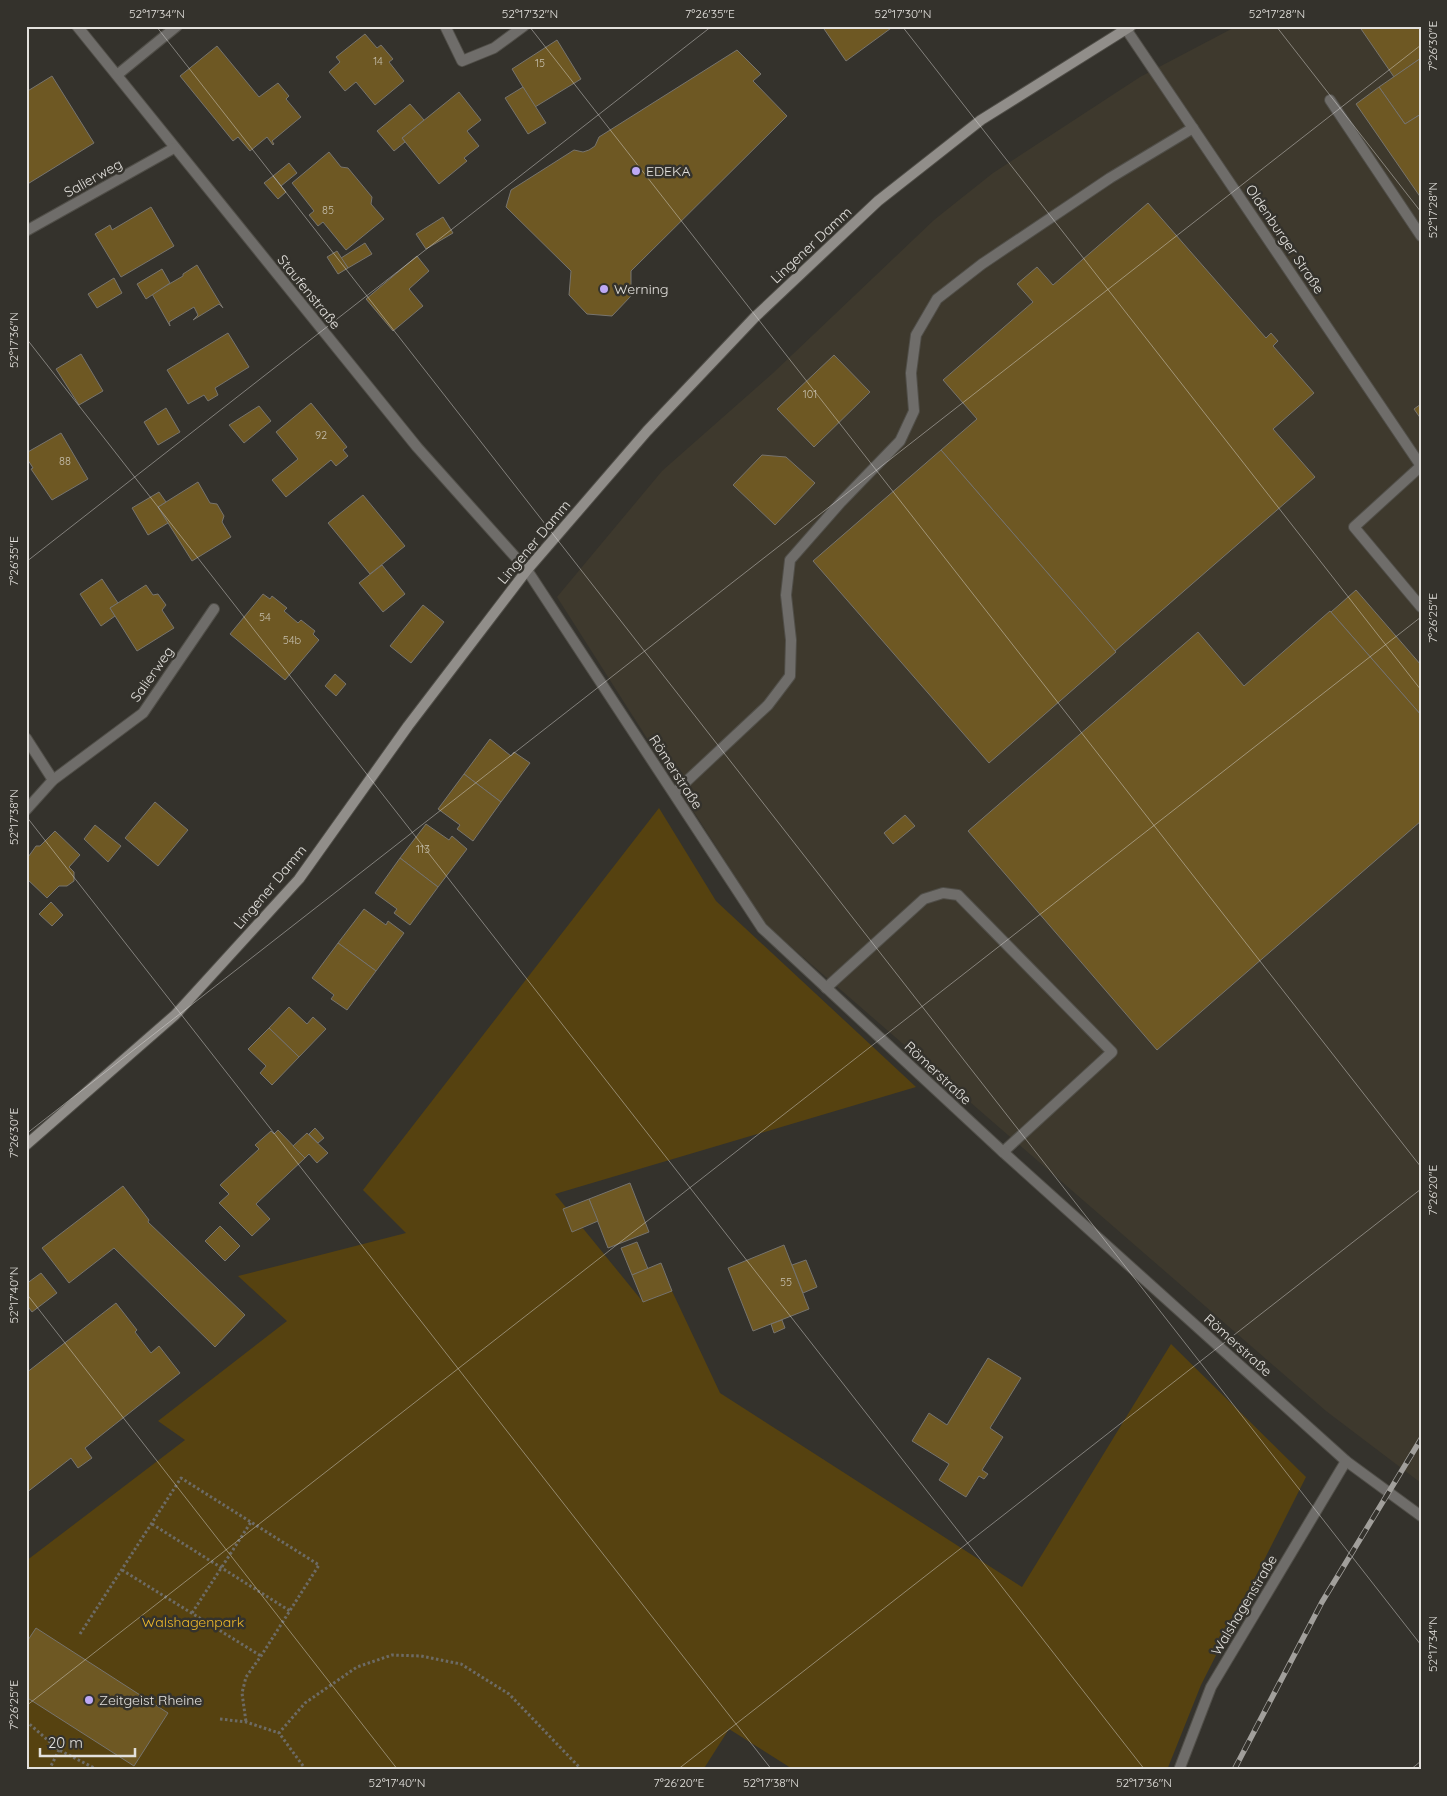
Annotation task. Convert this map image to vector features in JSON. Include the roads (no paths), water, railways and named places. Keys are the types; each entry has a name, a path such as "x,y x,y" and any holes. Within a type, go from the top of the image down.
{"main road":[{"name":"Lingener Damm","path":"26,1145 175,1016 299,878 408,726 527,570 647,431 755,317 878,201 981,120 1128,27"}],"street":[{"name":"Staufenstraße","path":"77,26 417,446 527,570"},
{"path":"117,75 177,26"},
{"path":"445,26 462,61 494,48 524,26"},
{"name":"Oldenburger Straße","path":"1128,27 1193,128 1421,466"},
{"path":"1330,100 1421,236"},
{"path":"674,793 768,705 790,676 791,640 786,595 790,560 841,502 900,441 914,411 911,373 916,335 937,299 998,253 1110,178 1193,128"},
{"name":"Salierweg","path":"26,231 174,148"},
{"path":"1421,466 1354,527 1421,607"},
{"name":"Römerstraße","path":"527,570 762,928 1003,1152 1346,1461 1388,1494 1421,1516"},
{"name":"Salierweg","path":"26,810 53,780 143,713 214,609"},
{"path":"26,738 53,780"},
{"path":"826,988 924,898 943,893 958,895 1112,1052 1003,1152"},
{"name":"Walshagenstraße","path":"1179,1770 1211,1687 1346,1461"}],"railway":[{"path":"1234,1770 1322,1602 1421,1439"}],"place":[{"name":"EDEKA","path":"636,171"},
{"name":"Werning","path":"604,289"},
{"name":"Zeitgeist Rheine","path":"89,1700"}],"park label":[{"name":"Walshagenpark","path":"193,1622"}]}
